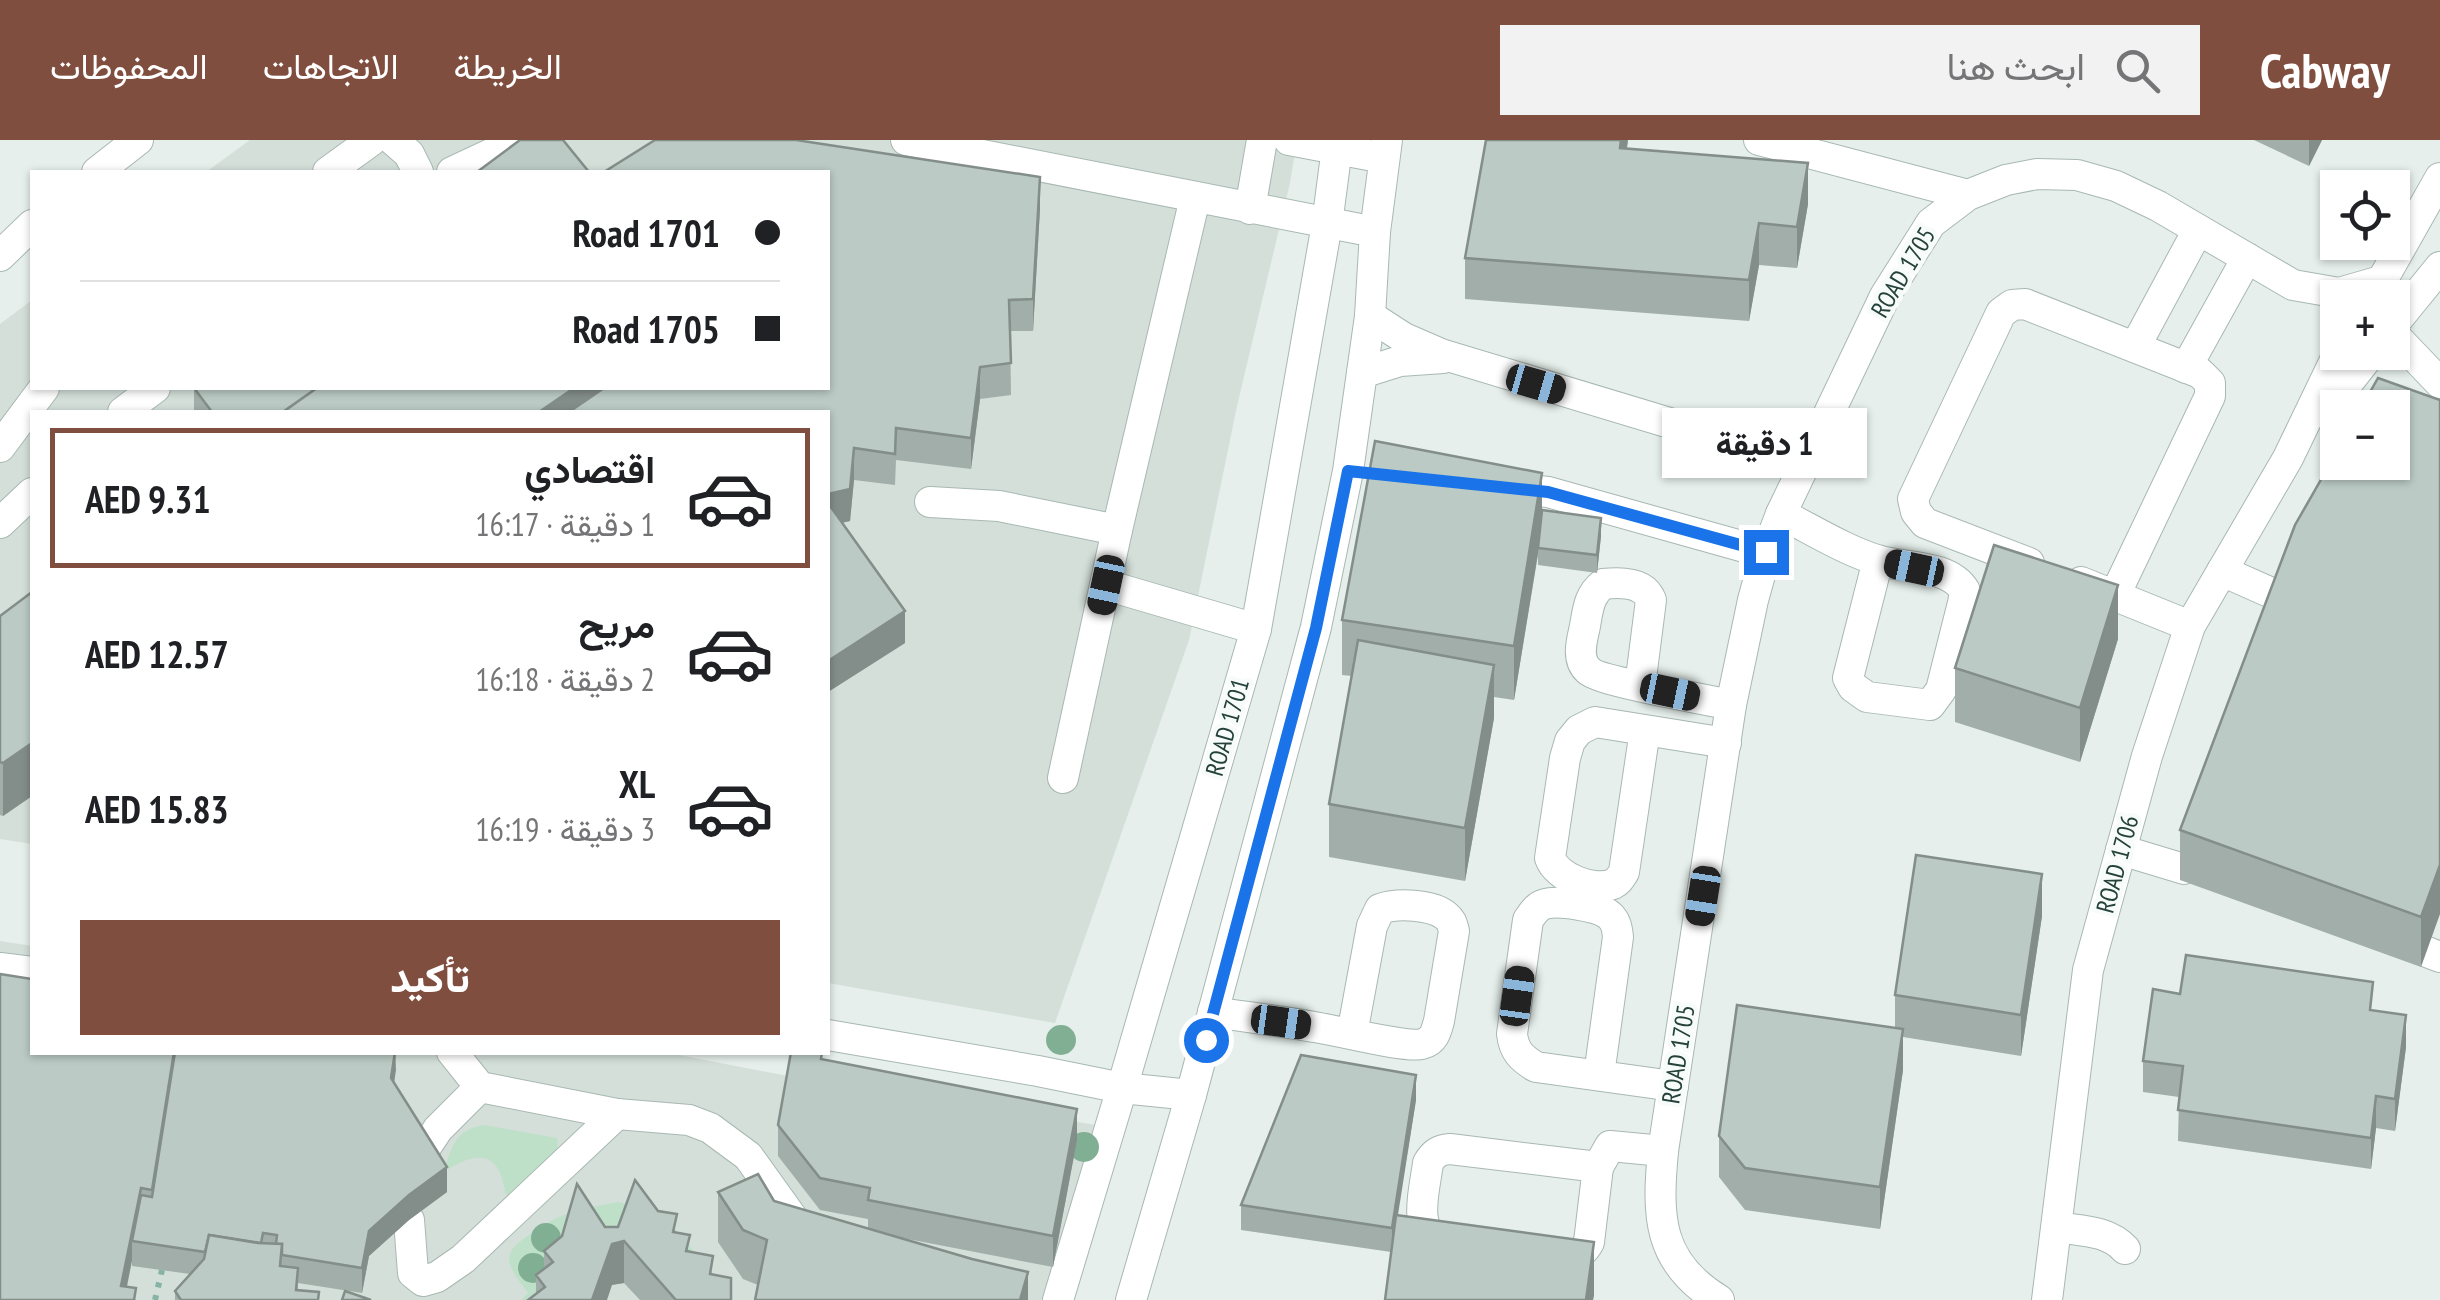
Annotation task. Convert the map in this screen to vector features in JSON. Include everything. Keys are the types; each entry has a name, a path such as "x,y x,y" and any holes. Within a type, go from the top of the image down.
{"street":[{"path":"99,170 138,140"},
{"path":"393,140 409,154 417,170"},
{"path":"456,170 526,140"},
{"path":"906,140 1376,232"},
{"path":"1250,209 1262,140"},
{"path":"1132,1300 1316,628 1348,471 1370,316 1386,149 1289,140"},
{"path":"1759,140 1968,194"},
{"name":"ROAD 1701","path":"1045,1299 1122,1088 1256,628 1327,224 1337,144"},
{"path":"332,170 368,153"},
{"name":"ROAD 1705","path":"1718,1300 1688,1277 1676,1260 1660,1219 1659,1198 1731,705 1766,552 1894,280 1932,222 1968,194 2037,174 2077,175 2116,186 2158,206 2293,285 2320,290"},
{"path":"2383,280 2440,178"},
{"path":"1063,778 1194,198"},
{"path":"0,256 30,227"},
{"path":"2136,348 2198,230"},
{"path":"2186,368 2247,258"},
{"path":"2410,306 2440,267"},
{"path":"2115,595 2210,396 2210,383 2200,373 2026,304 2012,306 2001,313 1913,499 1916,512 1925,523 2190,626"},
{"path":"1370,316 1404,338 1461,361 1726,440"},
{"path":"2410,350 2440,383"},
{"path":"1362,373 1410,359 1461,361"},
{"name":"ROAD 1706","path":"2047,1300 2088,970 2146,756 2190,626 2288,458 2330,370"},
{"name":"ROAD 1706","path":"2288,458 2358,370"},
{"path":"126,410 152,390"},
{"path":"0,446 36,402"},
{"path":"1348,471 1384,474"},
{"path":"1475,484 1548,492 1766,552"},
{"path":"0,524 30,494"},
{"path":"930,502 999,506 1117,530"},
{"path":"1782,514 1854,551 1950,575 1960,582 1965,591 1941,690 1930,705 1867,696 1853,687 1848,678 1878,560"},
{"path":"2222,571 2285,599"},
{"path":"1106,585 1256,628"},
{"path":"1640,686 1731,705"},
{"path":"1645,730 1624,872 1611,885 1570,880 1560,874 1550,858 1565,758 1570,741 1579,730 1595,722 1645,730 1726,744"},
{"path":"2120,850 2184,868"},
{"path":"1598,1075 1617,925 1596,908 1546,903 1536,908 1528,920 1512,1034 1514,1048 1523,1060 1536,1067 1673,1086"},
{"path":"1213,1012 1415,1045 1427,1044 1435,1036 1454,931 1444,914 1390,905 1380,910 1372,926 1352,1034"},
{"path":"0,968 30,972"},
{"path":"830,1035 1122,1088 1191,1095"},
{"path":"454,1055 480,1087 616,1114 690,1120 710,1128 748,1156 806,1235 834,1246"},
{"path":"422,1153 438,1129 480,1087"},
{"path":"409,1220 412,1272 423,1281 436,1277 463,1259 616,1114"},
{"path":"1598,1167 1441,1150 1428,1162 1423,1225 1432,1240 1441,1244 1572,1258 1589,1242 1598,1167 1610,1146 1663,1151"},
{"path":"2057,1227 2106,1235 2125,1249"}],"path":[{"path":"155,1300 162,1270"}],"shaded area":[{"path":"250,140 1297,140 1189,640 1055,1023 830,983 830,410 30,410 30,844 0,839 0,324 30,302 30,390 830,390 830,170 209,170"},
{"path":"0,941 30,946 30,1055 679,1055 1096,1125 1053,1300 0,1300"}],"green space":[{"path":"485,1125 557,1138 555,1157 542,1172 507,1196 500,1173 489,1160 466,1160 444,1172 456,1140 467,1130"},
{"path":"618,1202 660,1211 713,1274 677,1256 550,1300 521,1300 528,1293 513,1272 509,1258 516,1245 561,1216"}],"building":[{"path":"520,140 563,140 587,170 480,170"},
{"path":"655,140 796,140 1040,177 1033,299 1009,300 1011,363 980,367 971,438 896,428 895,454 854,448 850,489 830,494 830,410 572,410 601,390 830,390 830,170 607,170"},
{"path":"1486,140 1621,140 1620,148 1808,163 1797,227 1759,223 1749,280 1465,258"},
{"path":"2378,378 2440,400 2440,865 2421,917 2180,830 2295,525 2321,480 2410,480 2410,390 2371,390"},
{"path":"196,390 314,390 286,410 210,410"},
{"path":"314,390 571,390 542,410 286,410"},
{"path":"1375,441 1542,473 1514,646 1342,620"},
{"path":"830,506 905,611 830,660"},
{"path":"1542,510 1601,518 1597,555 1538,548"},
{"path":"1994,545 2118,585 2080,708 1955,668"},
{"path":"30,594 30,744 3,763 0,762 0,616"},
{"path":"1358,640 1494,665 1465,828 1329,804"},
{"path":"1916,855 2042,874 2021,1015 1895,995"},
{"path":"2186,955 2373,982 2370,1010 2406,1015 2395,1099 2376,1096 2371,1138 2178,1110 2183,1066 2143,1061 2153,989 2180,994"},
{"path":"0,974 30,979 30,1055 174,1055 152,1190 141,1188 121,1286 136,1288 134,1300 0,1300"},
{"path":"1737,1005 1903,1029 1880,1187 1745,1168 1719,1136"},
{"path":"175,1055 395,1055 391,1078 447,1167 369,1231 362,1268 282,1255 282,1244 276,1244 277,1235 263,1233 261,1243 209,1235 205,1252 132,1241 141,1195 152,1197"},
{"path":"790,1055 822,1055 821,1059 1077,1109 1053,1236 868,1200 870,1188 820,1178 778,1125"},
{"path":"1301,1055 1416,1075 1392,1228 1241,1205"},
{"path":"758,1174 774,1201 1028,1272 1020,1300 755,1300 767,1240 743,1230 718,1192"},
{"path":"635,1180 658,1211 677,1214 673,1232 690,1235 686,1251 713,1256 710,1274 731,1278 731,1300 676,1300 624,1241 612,1244 592,1300 528,1300 545,1287 536,1275 553,1262 544,1251 562,1236 577,1184 605,1227 618,1227"},
{"path":"1396,1215 1594,1242 1586,1300 1385,1300"},
{"path":"209,1235 282,1244 280,1266 298,1268 296,1290 319,1292 318,1300 181,1300 175,1291 204,1259"},
{"path":"345,1291 371,1300 342,1300"}],"route":[{"path":"1206,1040 1316,628 1348,471 1548,492 1766,552"}]}
